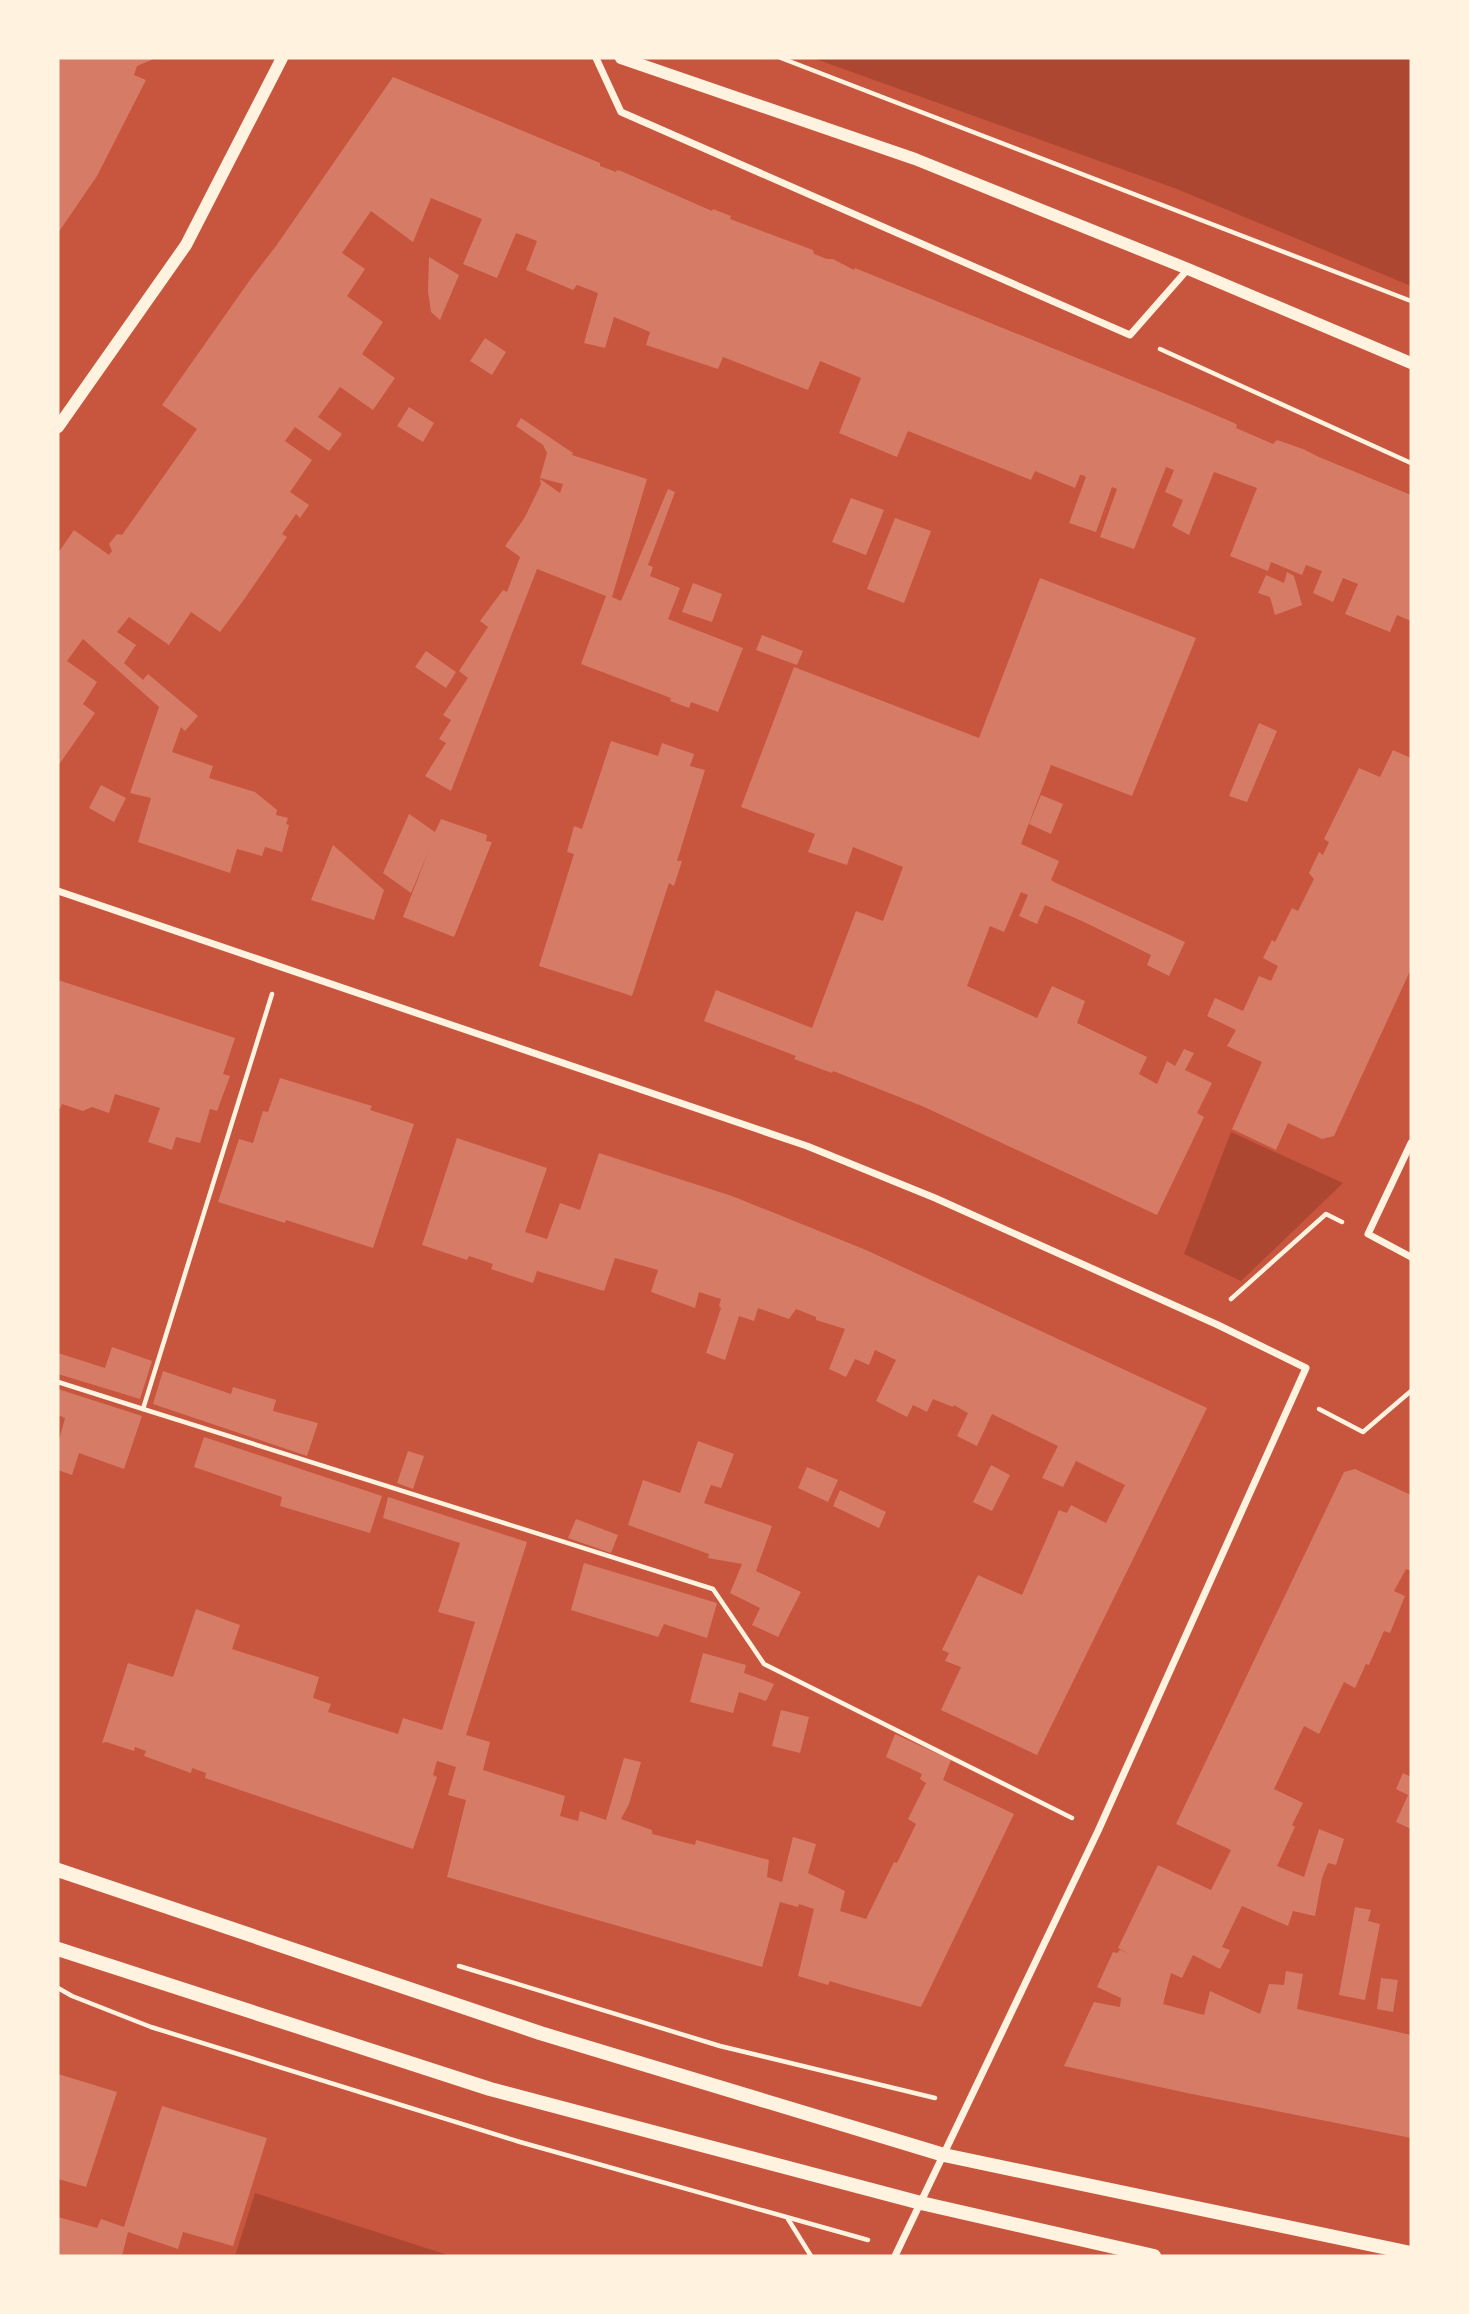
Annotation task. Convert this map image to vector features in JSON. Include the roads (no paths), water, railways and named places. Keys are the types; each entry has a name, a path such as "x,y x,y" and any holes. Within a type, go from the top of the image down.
{"main road":[{"path":"58,1870 540,2033 944,2155 1411,2253"},
{"path":"58,1949 491,2089 921,2203 1154,2256"}],"street":[{"path":"58,427 186,245 282,58"},
{"path":"596,58 621,112 1130,335 1188,269"},
{"path":"621,58 915,159 1188,269 1411,363"},
{"path":"58,891 807,1146 935,1198 1306,1368 1098,1831 895,2256"},
{"path":"1411,1143 1368,1234 1411,1256"}]}
